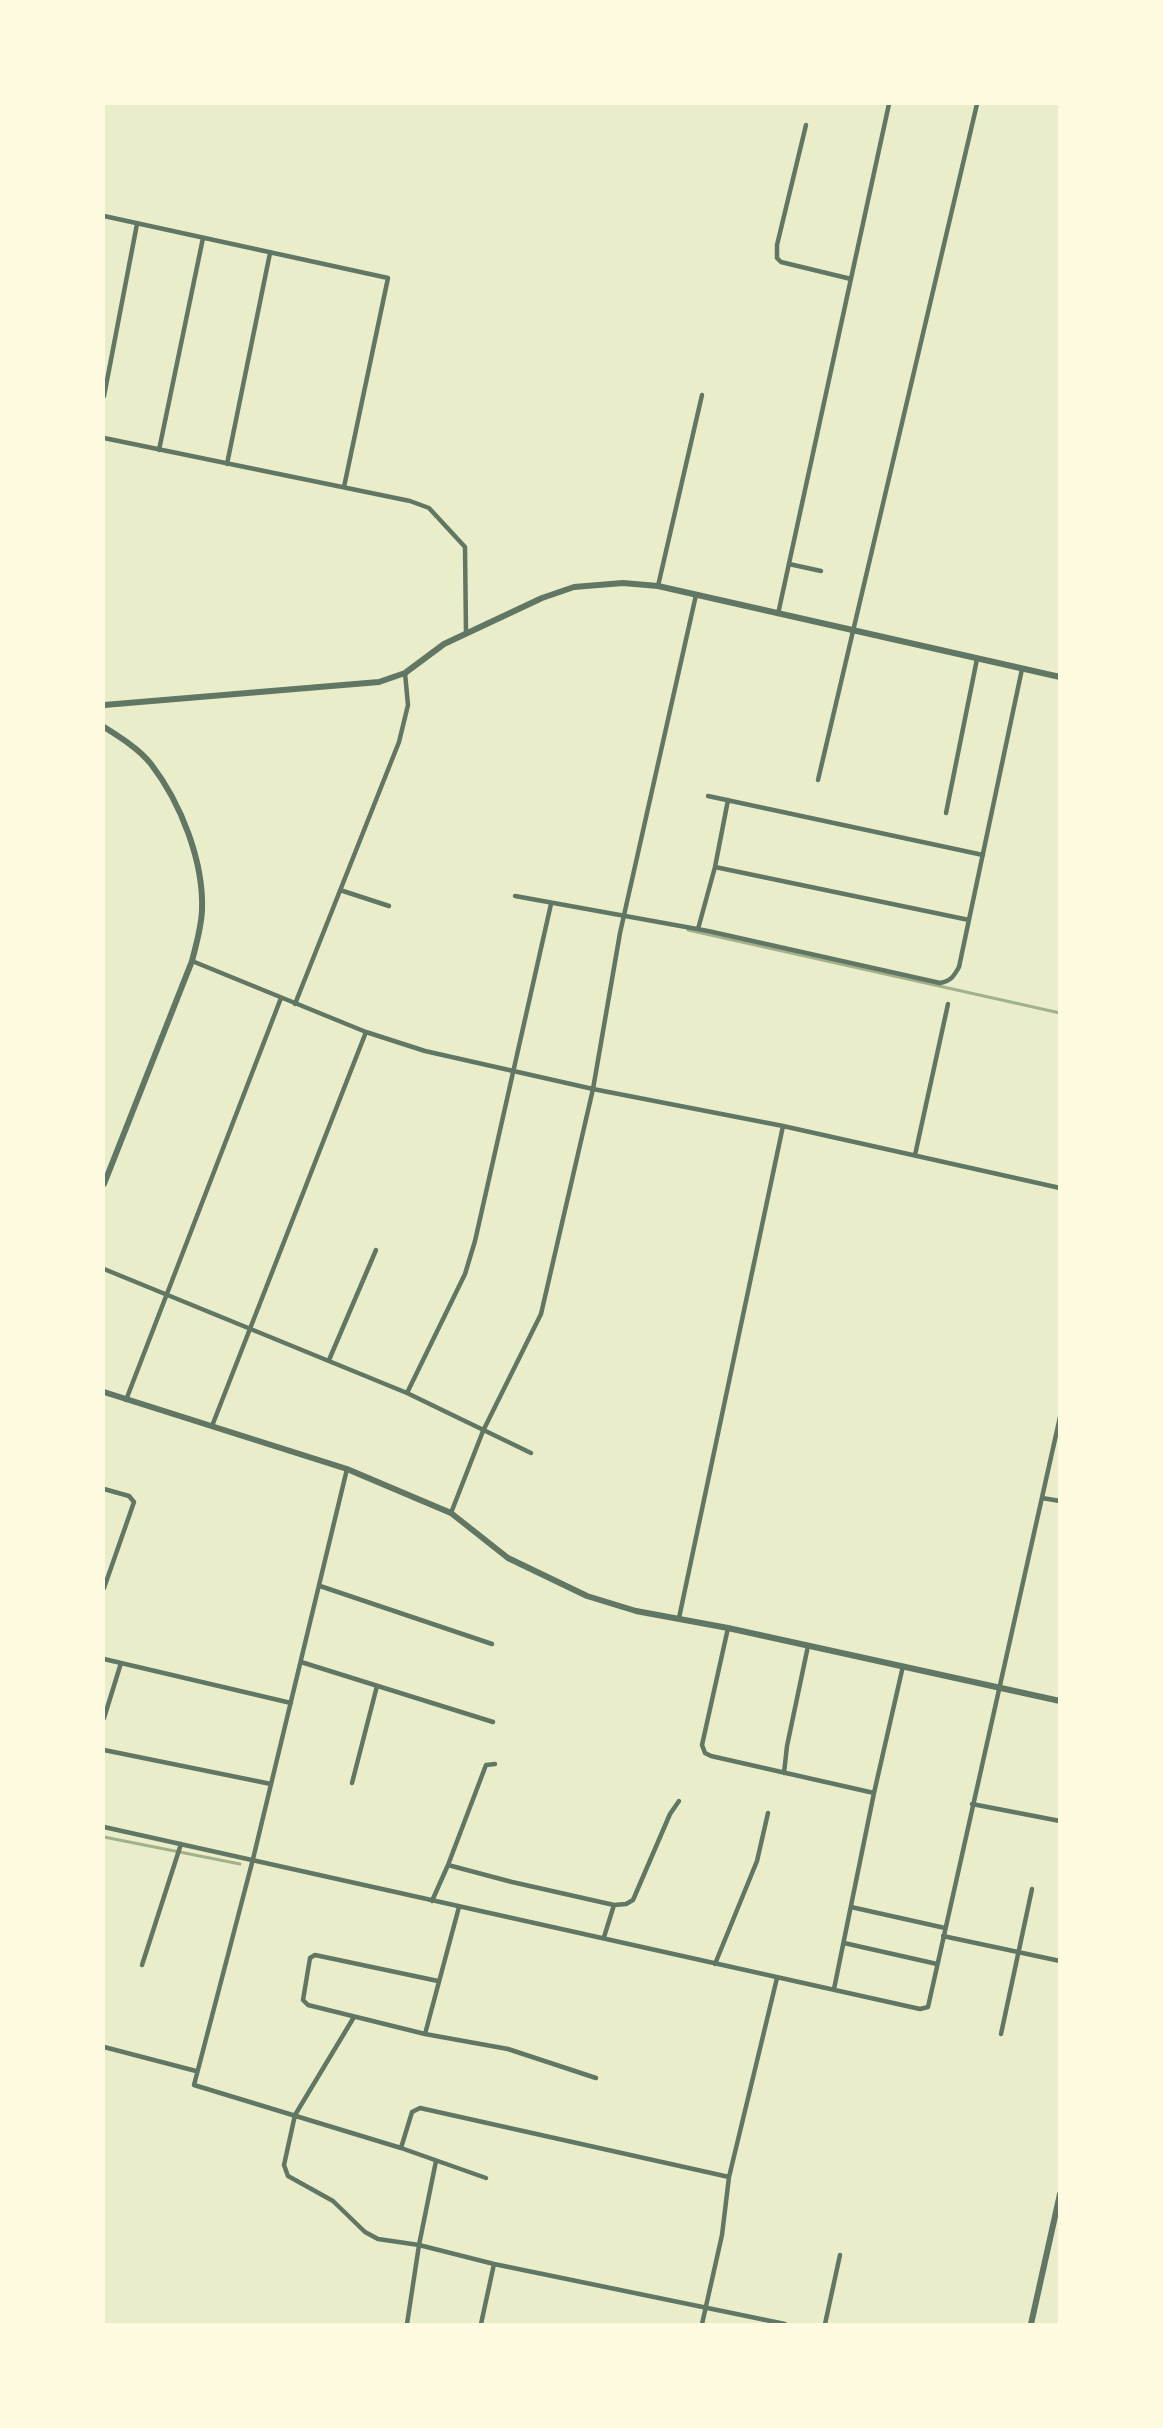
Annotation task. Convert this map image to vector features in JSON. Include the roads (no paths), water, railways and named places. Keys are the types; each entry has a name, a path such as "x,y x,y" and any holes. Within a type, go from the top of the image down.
{"street":[{"path":"778,614 889,104"},
{"path":"818,780 977,104"},
{"path":"806,125 777,245 777,258 781,262 851,279"},
{"path":"104,216 388,278 344,487"},
{"path":"104,396 137,224"},
{"path":"159,450 203,238"},
{"path":"227,464 270,253"},
{"path":"658,586 702,395"},
{"path":"104,438 410,501 429,508 465,547 466,633"},
{"path":"789,564 821,571"},
{"path":"104,705 379,682 405,672 435,650 466,633 542,597 574,586 623,582 658,586 1059,677"},
{"path":"451,1513 483,1431 542,1314 593,1089 624,917 696,595"},
{"path":"946,813 977,659"},
{"path":"515,896 698,929 940,983 951,979 959,967 1022,669"},
{"path":"295,1004 399,742 408,705 405,672"},
{"path":"104,727 150,763 165,784 185,827 201,889 200,930 192,962 104,1184"},
{"path":"708,796 982,855"},
{"path":"698,929 715,867 728,801"},
{"path":"715,867 969,920"},
{"path":"340,890 389,906"},
{"path":"407,1393 465,1274 475,1241 551,904"},
{"path":"192,962 366,1032 425,1051 593,1089 783,1126 1059,1188"},
{"path":"126,1400 281,998"},
{"path":"915,1155 948,1004"},
{"path":"212,1426 366,1032"},
{"path":"679,1618 783,1126"},
{"path":"328,1360 376,1250"},
{"path":"104,1269 407,1393 531,1453"},
{"path":"104,1392 347,1469 451,1513 508,1558 587,1596 636,1611 728,1628 1059,1701"},
{"path":"104,1827 181,1846 253,1859 459,1907 604,1937 777,1978 920,2009 928,2007 1059,1417"},
{"path":"347,1469 253,1859 194,2085 401,2148 486,2178"},
{"path":"104,1489 129,1496 134,1502 104,1588"},
{"path":"1042,1498 1059,1501"},
{"path":"320,1586 492,1644"},
{"path":"728,1628 702,1745 705,1753 874,1793"},
{"path":"784,1773 787,1746 808,1646"},
{"path":"104,1659 291,1703"},
{"path":"300,1662 493,1722"},
{"path":"104,1718 121,1663"},
{"path":"834,1989 874,1793 903,1666"},
{"path":"352,1783 377,1686"},
{"path":"104,1750 271,1784"},
{"path":"432,1901 479,1780 486,1765 495,1764"},
{"path":"448,1864 512,1882 614,1905 626,1905 633,1899 678,1802"},
{"path":"972,1804 1059,1821"},
{"path":"715,1964 757,1862 768,1813"},
{"path":"142,1965 181,1846"},
{"path":"1002,2034 1032,1889"},
{"path":"604,1937 614,1905"},
{"path":"424,2034 459,1907"},
{"path":"851,1907 945,1928"},
{"path":"943,1936 1059,1961"},
{"path":"844,1943 937,1964"},
{"path":"438,1981 315,1955 310,1958 303,2000 308,2005 424,2034 508,2049 596,2078"},
{"path":"702,2325 722,2235 729,2177 777,1978"},
{"path":"354,2017 295,2115 284,2165 288,2176 333,2201 365,2232 378,2239 418,2245 494,2264 705,2308 760,2322 785,2325"},
{"path":"104,2047 196,2071"},
{"path":"401,2148 412,2112 420,2108 729,2177"},
{"path":"407,2325 418,2245 436,2161"},
{"path":"1031,2325 1059,2194"},
{"path":"825,2325 840,2255"},
{"path":"481,2325 494,2264"}],"waterway":[{"path":"688,930 1060,1013"},
{"path":"104,1837 240,1864"}]}
